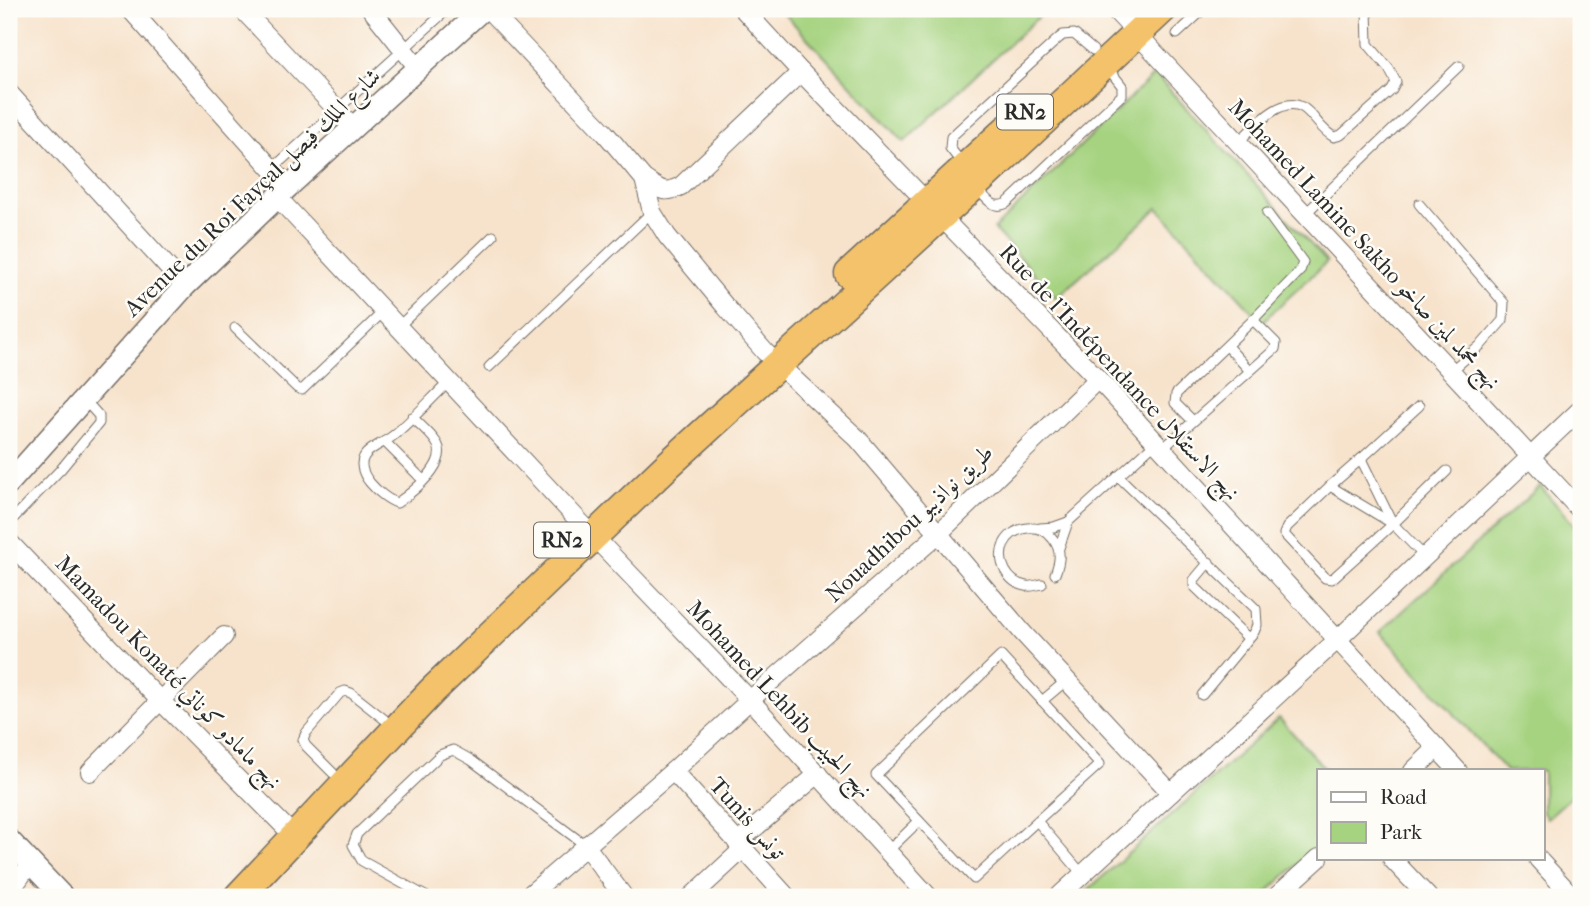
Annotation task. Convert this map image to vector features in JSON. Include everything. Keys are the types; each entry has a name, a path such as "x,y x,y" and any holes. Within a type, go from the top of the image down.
{"highway":[{"name":"RN2","path":"238,897 333,773 384,719 1098,57 1129,18 1163,9"},
{"name":"RN2","path":"220,897 291,831 432,691 587,529"}],"street":[{"name":"Mohamed Lehbib نهج الحبيب","path":"130,9 272,169 283,192 384,312 750,700 929,897"},
{"path":"242,9 353,127"},
{"path":"371,9 418,68"},
{"path":"485,9 605,132 644,179 664,191 681,186 801,72"},
{"name":"Avenue du Roi Fayçal شارع الملك فيصل","path":"9,483 185,286 353,127 485,9"},
{"name":"Rue de l'Indépendance نهج الاستقلال","path":"743,9 1098,379 1456,769"},
{"name":"Mohamed Lamine Sakho نهج محمد لمين صاخو","path":"1129,18 1238,142 1581,511"},
{"path":"9,93 185,286"},
{"path":"644,179 652,212 680,253 772,358 858,439 1067,680 1171,793"},
{"name":"Nouadhibou طريق نواذيبو","path":"527,897 673,771 938,534 1098,379"},
{"path":"1058,897 1336,641 1581,409"},
{"name":"Mamadou Konaté نهج مامادو كوناتي","path":"9,542 291,831"},
{"path":"90,772 224,636"},
{"path":"1415,769 1437,748"},
{"name":"Tunis تونس","path":"673,771 787,897"},
{"path":"691,897 740,846 818,774"},
{"path":"9,840 63,897"},
{"path":"585,845 624,897"},
{"path":"1277,897 1317,860"},
{"path":"1393,860 1428,897"},
{"path":"1539,860 1573,897"},
{"path":"9,893 16,866"},
{"path":"16,866 45,897"}],"lane":[{"path":"272,169 449,9"},
{"path":"1177,34 1204,9"},
{"path":"1238,142 1275,110 1289,104 1302,107 1326,133 1334,137 1341,135 1392,90 1396,82 1368,44 1367,9"},
{"path":"970,176 992,204 1000,206 1007,203 1122,94 1122,86 1098,57"},
{"path":"1305,214 1459,66"},
{"path":"1419,204 1504,303 1503,320 1482,344 1450,372"},
{"path":"489,367 652,212"},
{"path":"1193,421 1175,403 1176,394 1300,271 1303,262 1266,213"},
{"path":"398,327 493,236"},
{"path":"235,328 302,390 384,312"},
{"path":"1042,584 1028,586 1015,582 1005,572 1001,558 1004,544 1013,533 1026,528 1054,527 1068,522 1118,476 1193,421 1275,349 1276,343 1253,320"},
{"path":"1227,346 1250,371"},
{"path":"412,417 438,443 441,454 437,465 397,503 388,500 363,474 362,463 366,454 385,442 449,382"},
{"path":"9,523 61,469 99,423 99,416 83,398"},
{"path":"1419,406 1330,486 1287,527 1284,534 1325,578 1332,579 1447,471"},
{"path":"385,442 423,480"},
{"path":"1362,458 1393,524"},
{"path":"1118,476 1255,609 1257,625 1202,695"},
{"path":"1330,486 1393,524 1424,556"},
{"path":"1055,574 1060,562 1059,548 1068,522"},
{"path":"1040,528 1052,536 1059,548"},
{"path":"1209,562 1196,577 1194,586 1248,638"},
{"path":"1001,656 1100,764 974,879 919,821 876,775 1001,656"},
{"path":"1042,701 1067,680"},
{"path":"333,773 303,740 340,693 351,693 384,719"},
{"path":"427,897 415,895 362,861 352,845 357,834 440,755 453,750 471,760 585,845"},
{"path":"888,851 919,821"},
{"path":"1037,821 1083,875"}],"green space":[{"path":"780,9 1047,9 904,142"},
{"path":"1155,74 1327,262 1262,322 1158,208 1056,298 994,229"},
{"path":"1540,486 1581,533 1581,788 1547,818 1544,814 1544,769 1504,769 1380,632"},
{"path":"1279,718 1325,769 1317,769 1317,847 1262,897 1080,897"}]}
